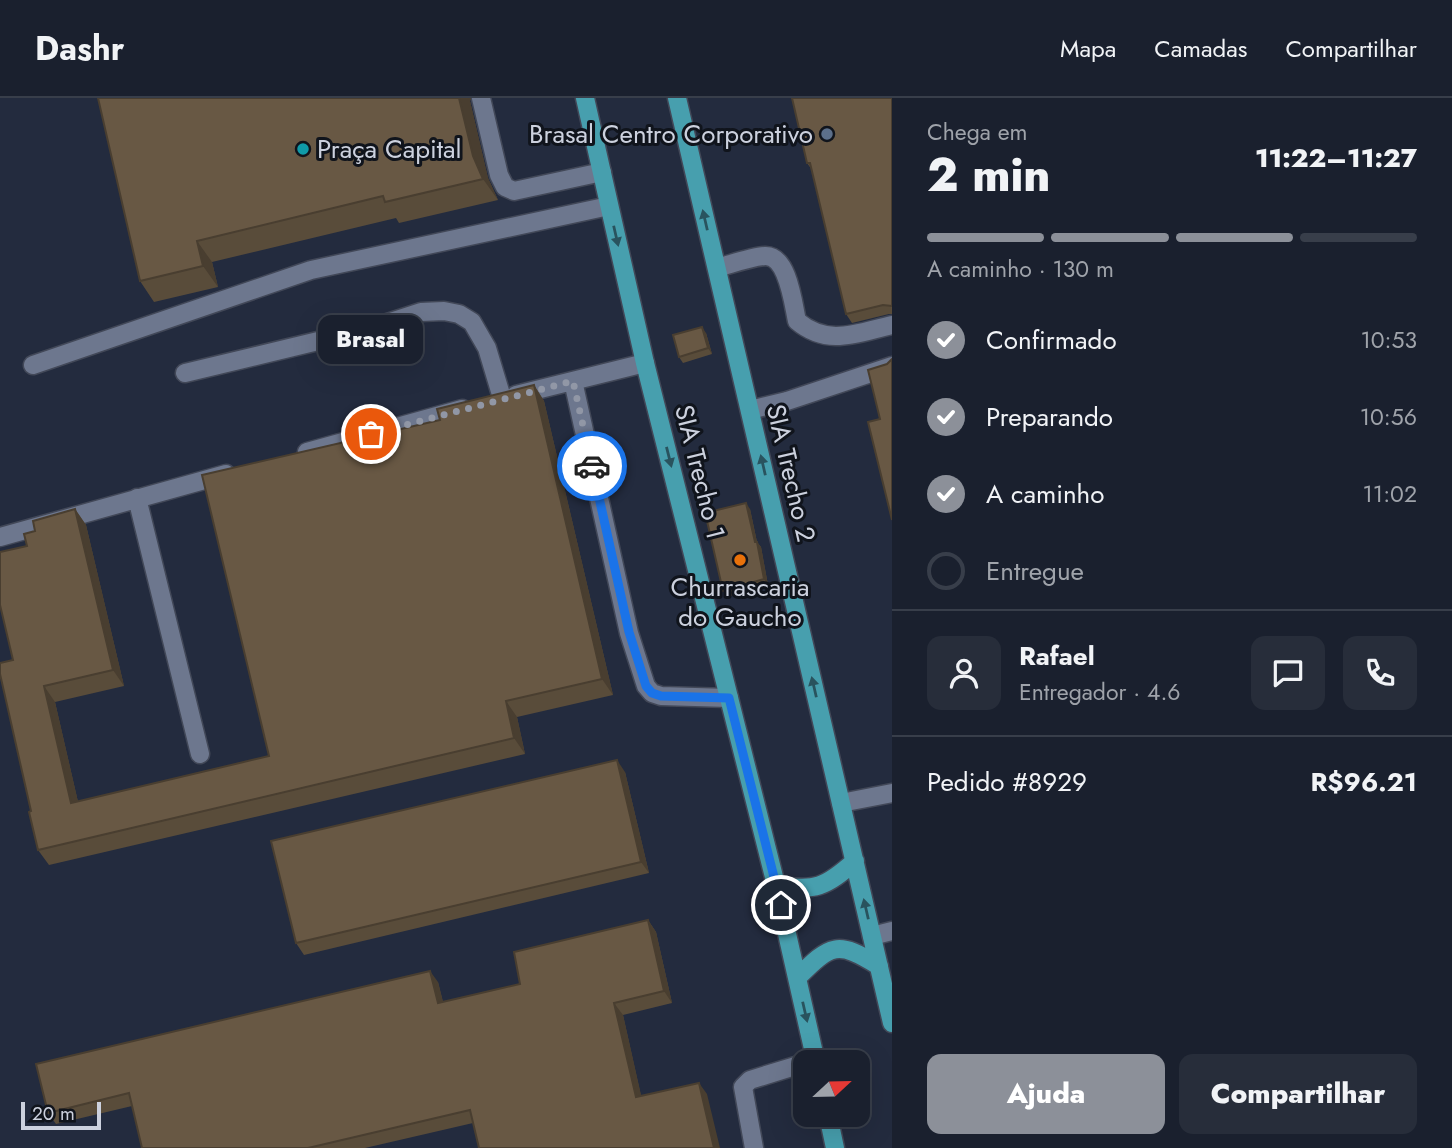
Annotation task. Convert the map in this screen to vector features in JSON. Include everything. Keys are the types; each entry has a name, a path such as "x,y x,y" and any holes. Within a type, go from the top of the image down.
{"main road":[{"name":"SIA Trecho 1","path":"585,98 645,363 776,885 797,978 809,1050"},
{"name":"SIA Trecho 2","path":"677,98 889,1000 892,1023"},
{"path":"776,885 799,889 817,887 837,878 855,861"},
{"path":"797,978 818,957 833,949 853,950 879,966"},
{"path":"831,1127 835,1148"}],"lane":[{"path":"481,98 499,175 505,187 514,191 602,172"},
{"path":"33,365 311,270 609,206"},
{"path":"717,268 766,256 776,258 783,266 797,321 820,334 838,337 892,325"},
{"path":"185,373 372,328 421,312 444,312 459,314 471,322 487,348 489,402"},
{"path":"293,455 645,363"},
{"path":"750,410 788,401 892,366"},
{"path":"573,381 629,632 646,686 652,693 661,696 729,698"},
{"path":"0,537 241,470"},
{"path":"136,499 200,754"},
{"path":"841,803 892,793"},
{"path":"872,936 892,932"},
{"path":"754,1148 743,1087 750,1080 793,1067"}],"building":[{"name":"Praça Capital","path":"98,98 459,98 473,156 483,179 385,202 383,196 197,241 203,266 140,281"},
{"path":"792,98 892,98 892,306 883,305 846,314"},
{"path":"702,327 708,348 679,357 673,335"},
{"path":"892,359 892,520 868,422 880,419 868,370 887,364"},
{"path":"534,385 602,679 506,701 514,738 38,850 0,674 0,663 13,660 0,605 0,552 27,546 24,534 35,531 33,521 75,509 113,670 44,686 71,803 269,756 202,475 440,420 437,409"},
{"path":"746,503 764,579 723,591 707,521 713,511"},
{"path":"617,760 641,862 296,943 271,841"},
{"path":"648,920 664,991 614,1003 636,1097 699,1083 714,1148 479,1148 470,1110 308,1148 142,1148 129,1093 48,1113 36,1064 430,971 438,1003 520,984 514,952"}],"way so far":[{"path":"371,434 573,381 592,466"}],"place":[{"name":"Brasal Centro Corporativo","path":"827,134"},
{"name":"Praça Capital","path":"303,149"},
{"name":"Brasal","path":"371,434"},
{"name":"Churrascaria do Gaucho","path":"740,560"}],"route":[{"path":"592,466 629,632 646,686 652,693 661,696 729,698 781,905"}]}
